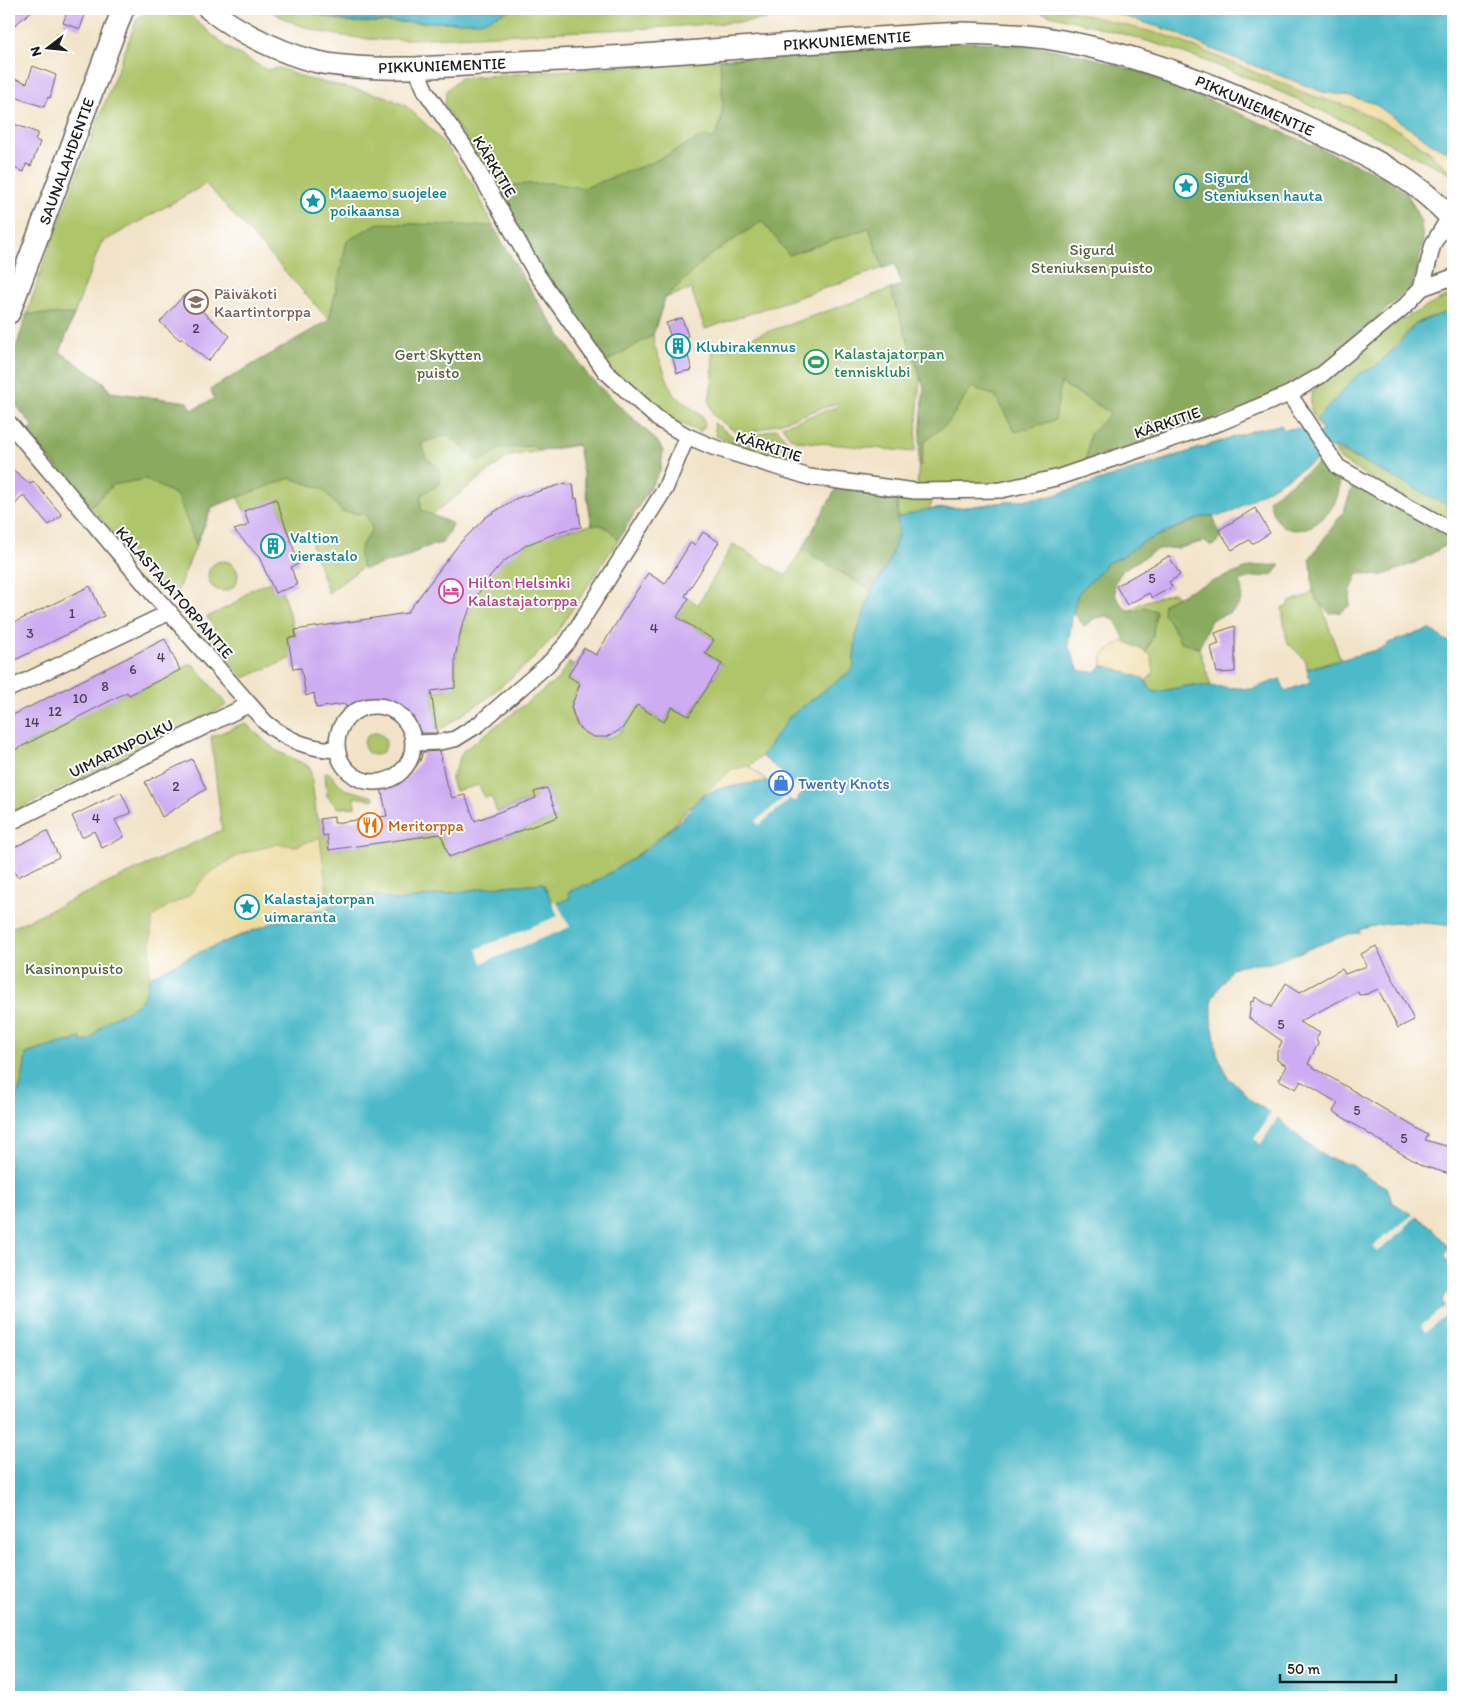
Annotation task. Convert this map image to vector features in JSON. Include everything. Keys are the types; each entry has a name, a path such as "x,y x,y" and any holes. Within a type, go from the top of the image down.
{"main road":[{"name":"SAUNALAHDENTIE","path":"9,313 123,9"},
{"name":"PIKKUNIEMENTIE","path":"210,9 224,20 262,41 325,63 380,69 588,59 945,34 1007,34 1051,39 1111,52 1192,77 1296,122 1404,176 1431,197 1451,218"}],"street":[{"name":"KÄRKITIE","path":"416,68 426,92 464,146 536,273 591,354 605,371 658,420 687,436 797,474 844,483 915,491 1001,490 1056,478 1228,420 1290,394 1320,376 1406,305 1422,288 1453,277"},
{"name":"KÄRKITIE","path":"1422,288 1433,244 1451,218"},
{"path":"1290,394 1319,441 1338,467 1453,531"},
{"name":"KALASTAJATORPANTIE","path":"9,423 248,705 279,734 316,749 337,750"},
{"path":"414,743 440,742 455,739 479,724 546,665 568,642 665,489 687,436"},
{"path":"9,689 170,612"},
{"name":"UIMARINPOLKU","path":"9,823 248,705"},
{"path":"374,706 385,707 401,716 411,731 414,743 410,760 404,770 392,779 376,783 356,777 347,770 337,750 340,728 345,720 362,708 374,706"}],"green space":[{"name":"Gert Skytten puisto","path":"151,9 182,9 229,49 267,70 280,68 304,78 385,96 406,106 429,127 449,150 474,186 493,226 532,293 588,376 657,441 663,451 660,471 618,540 556,634 533,659 488,697 437,732 431,691 455,688 455,665 465,621 474,600 486,581 501,564 519,549 540,538 592,525 578,445 509,456 328,593 307,529 289,535 276,500 244,511 238,497 212,507 173,601 28,435 33,426 9,396 9,369 44,262 137,19","holes":["206,184 329,320 211,389 214,399 192,410 188,402 110,392 105,383 60,352 101,243"]},
{"path":"268,9 296,9 348,22 463,22 478,9 851,9 741,22 651,28 385,40 355,38 324,32 295,23"},
{"path":"1028,9 1068,9 1167,36 1310,95 1353,108 1400,131 1428,152 1453,175 1326,113 1260,83 1195,57 1154,43"},
{"name":"Sigurd Steniuksen puisto","path":"950,42 1146,73 1407,194 1418,218 1422,239 1419,261 1412,286 1286,392 1043,475 1004,484 917,490 924,387 920,377 915,452 798,441 790,437 782,426 839,406 837,403 741,436 713,415 709,401 713,377 712,351 902,285 895,264 705,329 691,289 665,298 653,335 654,345 673,394 703,417 705,426 700,432 668,418 614,375 445,106 446,91 460,78"},
{"name":"Sigurd Steniuksen puisto","path":"950,42 1024,43 1085,56 1146,73 1381,175 1407,194 1421,222 1423,241 1412,286 1315,373 1254,406 1086,461 1090,434 1111,413 1061,383 1055,420 1015,432 995,396 972,387 948,423 924,442 921,465 918,466 924,387 890,289 902,285 895,264 883,268 869,228 789,255 762,221 708,257 665,298 653,335 604,363 540,274 490,186 550,183 584,188 651,163 704,136 713,139 718,131 722,111 720,60"},
{"path":"378,223 493,226 532,293 588,376 657,441 663,451 660,471 618,540 604,526 592,525 578,444 541,451 532,446 502,448 479,462 448,435 421,443 426,458 439,468 440,484 421,495 421,510 453,524 442,543 423,548 408,557 364,569 361,563 360,548 372,529 366,514 342,512 323,489 290,478 212,507 196,545 178,496 146,479 113,485 91,506 28,435 33,426 9,396 9,369 27,314 74,314 60,352 105,384 109,392 188,402 192,410 214,399 211,389 329,320 347,241"},
{"path":"1453,296 1453,315 1433,316 1411,328 1323,432 1312,412 1311,396 1313,390 1389,326 1444,298"},
{"path":"714,423 739,441 777,428 793,448 782,464 716,436"},
{"name":"Kasinonpuisto","path":"1259,429 1255,437 866,731 801,791 802,789 762,756 749,766 767,781 728,790 691,806 674,825 624,864 597,881 568,892 571,898 553,905 543,883 491,887 396,901 380,896 364,896 229,939 149,977 141,1001 131,1009 106,1022 89,1041 82,1042 80,1037 26,1054 21,1085 9,1114 9,929 222,830 211,737 245,723 275,750 310,767 317,819 320,819 323,836 327,835 329,850 441,834 450,857 558,817 547,788 534,792 536,798 497,812 491,796 485,798 479,785 455,791 451,779 463,751 557,680 569,663 574,665 568,676 580,684 573,697 571,705 572,714 582,730 590,735 607,738 616,735 625,725 633,702 664,722 672,707 689,716 722,664 705,653 714,640 677,617 689,598 698,605 733,544 786,576 820,520 837,487 887,499 930,501 932,503 929,509 968,507 1052,496"},
{"path":"1333,448 1356,459 1453,478 1453,523 1341,460"},
{"path":"1323,460 1336,475 1339,482 1338,496 1322,519 1310,527 1297,530 1285,527 1275,517 1269,499"},
{"path":"1354,482 1453,540 1412,564 1380,576 1357,575 1351,590 1349,606 1341,612 1330,613 1322,606 1314,594 1310,558 1344,511"},
{"path":"837,487 897,500 899,533 889,562 872,591 802,549"},
{"path":"1206,516 1213,516 1220,536 1215,545 1210,545 1205,541 1179,548 1158,549 1123,570 1114,584 1116,597 1125,609 1136,611 1144,607 1156,611 1153,635 1146,652 1126,642 1116,621 1107,616 1095,618 1084,626 1073,612 1078,593 1098,574 1105,564 1123,556 1143,542"},
{"path":"223,561 229,562 237,570 237,582 229,590 223,591 217,590 209,582 208,576 209,570 217,562"},
{"path":"1280,565 1273,574 1240,581 1242,598 1237,608 1211,620 1199,648 1179,641 1178,635 1163,613 1164,603 1188,591 1253,566"},
{"path":"270,582 271,586 282,590 296,637 288,638 292,658 244,678 205,634 215,628 207,617 236,603 250,590"},
{"path":"1313,590 1317,602 1322,607 1341,661 1328,662 1307,669 1306,661 1287,642 1282,608 1289,605 1289,602 1309,595"},
{"path":"1174,592 1177,597 1164,603 1168,618 1179,637 1191,646 1199,648 1211,686 1192,685 1156,692 1150,689 1146,681 1153,675 1151,655 1146,652 1153,635 1136,611 1131,610 1141,603"},
{"path":"192,663 227,705 9,814 9,753 28,741 30,743 44,736 43,733 127,692 129,695"},
{"path":"375,733 383,736 386,744 383,752 375,755 367,752 364,744 367,736"},
{"path":"328,772 344,789 374,797 374,800 354,797 355,807 338,808 327,796 325,773"}],"sand":[{"path":"1101,9 1172,31 1214,50 1323,92 1350,96 1373,103 1431,143 1453,155 1453,174 1428,151 1400,131 1353,108 1310,95 1167,36 1067,10"},
{"path":"1120,642 1126,642 1151,655 1154,672 1146,681 1110,666 1102,666 1102,656"},
{"path":"749,766 767,781 716,789 699,798 732,769"},
{"name":"Kalastajatorpan uimaranta","path":"320,837 329,908 282,920 237,936 149,977 152,918 166,907 188,896 208,874 240,854 278,844 297,846"}],"water":[{"path":"296,9 512,9 481,22 348,22"},
{"path":"1101,9 1453,9 1453,155 1431,143 1373,103 1350,96 1323,92 1214,50 1172,31"},
{"path":"1443,313 1453,315 1453,508 1337,448 1318,450 1321,457 1231,512 1222,515 1206,516 1186,523 1143,542 1123,556 1105,564 1098,574 1078,593 1068,645 1079,671 1095,672 1102,666 1143,678 1150,689 1156,692 1192,685 1252,689 1280,679 1285,691 1311,682 1307,669 1387,647 1388,643 1430,629 1446,641 1453,641 1453,926 1394,923 1370,927 1359,930 1360,933 1348,934 1271,963 1241,965 1232,968 1212,998 1212,1022 1217,1053 1228,1078 1249,1099 1278,1118 1306,1143 1327,1158 1352,1165 1367,1177 1386,1187 1392,1202 1429,1225 1449,1247 1445,1254 1448,1263 1453,1268 1453,1290 1445,1294 1442,1300 1444,1307 1453,1314 1453,1697 9,1697 9,1114 21,1085 26,1054 64,1042 74,1042 80,1037 82,1042 89,1041 106,1022 131,1009 141,1001 149,977 195,954 287,917 329,908 364,896 380,896 396,901 491,887 543,883 553,905 570,898 568,892 585,885 589,886 647,849 680,821 699,798 716,789 767,781 794,802 803,793 802,789 762,756 790,716 853,669 856,635 872,591 889,562 899,533 897,518 924,510 968,507 1052,496 1259,429 1281,425 1284,430 1300,429 1307,434 1323,432 1317,419 1358,374 1376,366 1397,347 1415,324"}],"pier":[{"path":"786,796 789,799 759,825 756,821"},
{"path":"556,901 570,927 482,963 477,949 558,916 552,902"},
{"path":"1272,1111 1279,1115 1261,1144 1254,1139"},
{"path":"1415,1213 1418,1215 1405,1226 1406,1228 1377,1252 1373,1246"},
{"path":"1444,1307 1447,1310 1444,1316 1426,1332 1421,1326"}],"building":[{"path":"9,9 34,9 9,30"},
{"path":"68,9 87,9 80,29 63,23"},
{"path":"33,66 56,75 50,98 48,97 44,107 9,95 16,79 27,83"},
{"path":"9,122 38,133 35,140 40,142 31,166 26,164 24,172 9,166"},
{"path":"184,295 230,336 208,361 160,322"},
{"path":"682,318 688,336 672,341 666,323"},
{"path":"684,342 692,370 677,373 669,346"},
{"path":"9,466 30,484 33,481 62,515 49,525 23,495 9,512"},
{"name":"Hilton Helsinki Kalastajatorppa","path":"566,483 566,485 573,484 581,527 564,530 526,545 502,563 483,585 462,625 455,657 455,688 431,691 437,733 421,733 411,716 397,704 387,701 368,700 349,710 344,704 316,708 314,693 306,696 301,668 293,669 288,638 296,637 295,630 407,613 459,544 486,517 517,498"},
{"name":"Valtion vierastalo","path":"276,499 299,564 291,567 297,585 275,593 259,557 234,530 249,525 244,511"},
{"path":"1255,508 1270,533 1252,544 1249,540 1232,550 1219,530"},
{"path":"703,532 719,542 685,596 689,598 677,617 714,640 705,653 722,664 689,716 672,707 664,722 637,705 623,728 615,733 606,737 594,737 586,733 578,727 571,707 580,684 568,676 584,648 596,655 648,573 665,584 691,542 695,545"},
{"path":"1169,556 1180,575 1169,582 1172,587 1152,598 1149,593 1127,605 1116,586"},
{"path":"90,586 104,616 9,663 9,625"},
{"path":"1235,626 1235,672 1217,673 1211,647 1219,644 1215,633"},
{"path":"165,639 180,670 129,695 127,692 9,753 9,717"},
{"path":"440,751 445,779 452,798 465,795 475,821 536,798 534,792 547,788 558,817 449,857 441,834 329,850 327,835 323,836 320,819 334,817 334,823 387,816 381,788 392,786 409,776 420,761 423,752"},
{"path":"192,759 206,789 162,817 145,782"},
{"path":"121,792 131,813 115,820 124,837 102,848 94,831 82,837 72,816"},
{"path":"47,831 59,857 17,877 9,861 9,850"},
{"path":"1376,946 1414,1020 1398,1028 1378,989 1359,995 1358,991 1299,1022 1320,1033 1316,1039 1318,1044 1308,1064 1428,1135 1425,1140 1453,1148 1453,1175 1423,1166 1380,1141 1333,1111 1338,1103 1301,1081 1296,1089 1279,1080 1287,1066 1277,1060 1277,1052 1282,1041 1249,1018 1251,1001 1254,1002 1255,997 1272,1007 1286,983 1300,992 1342,969 1345,974 1367,966 1361,954"}],"place":[{"name":"Sigurd Steniuksen hauta","path":"1186,186"},
{"name":"Maaemo suojelee poikaansa","path":"313,201"},
{"name":"Päiväkoti Kaartintorppa","path":"196,302"},
{"name":"Klubirakennus","path":"678,346"},
{"name":"Kalastajatorpan tennisklubi","path":"816,362"},
{"name":"Valtion vierastalo","path":"273,546"},
{"name":"Hilton Helsinki Kalastajatorppa","path":"451,591"},
{"name":"Twenty Knots","path":"781,783"},
{"name":"Meritorppa","path":"370,825"},
{"name":"Kalastajatorpan uimaranta","path":"247,907"}]}
